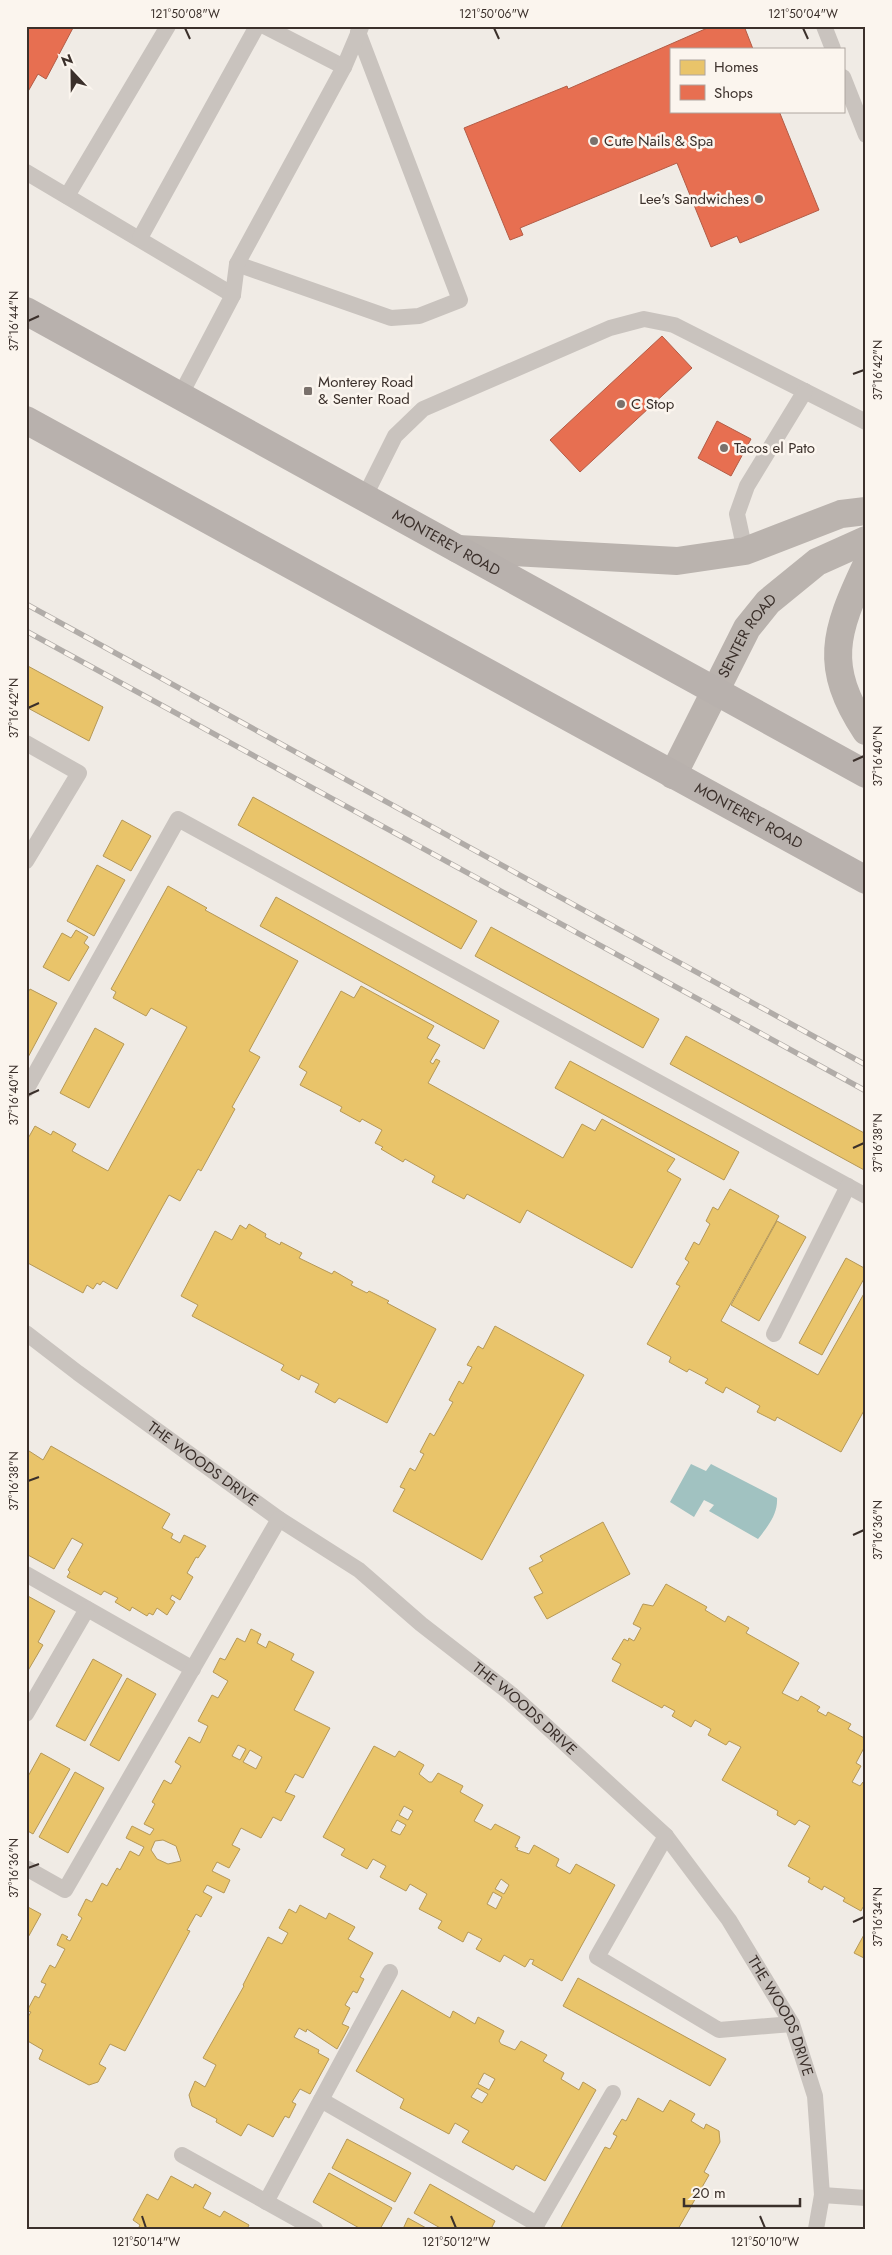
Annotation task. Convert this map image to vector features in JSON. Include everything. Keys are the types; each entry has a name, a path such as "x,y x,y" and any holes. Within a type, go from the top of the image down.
{"main road":[{"name":"MONTEREY ROAD","path":"26,311 866,774"},
{"name":"MONTEREY ROAD","path":"26,420 866,880"},
{"path":"458,549 677,561 745,551 841,514 866,510"},
{"name":"SENTER ROAD","path":"673,775 747,628 768,602 817,562 866,540"},
{"path":"866,566 848,605 838,644 838,675 851,709 866,731"}],"lane":[{"path":"68,196 168,26"},
{"path":"140,238 257,26"},
{"path":"264,26 344,67"},
{"path":"824,26 833,48"},
{"path":"180,396 233,296 237,264 344,67 360,29"},
{"path":"237,264 391,318 419,316 460,300 360,29"},
{"path":"844,79 866,135"},
{"path":"26,172 140,238 233,296"},
{"path":"364,498 395,436 423,409 610,328 644,319 674,325 866,422"},
{"path":"745,551 737,514 747,486 805,391"},
{"path":"26,743 79,773 26,860"},
{"path":"26,1090 178,819 866,1196"},
{"path":"774,1334 848,1186"},
{"name":"THE WOODS DRIVE","path":"26,1332 78,1373 279,1519 359,1570 421,1624 511,1694 666,1836 729,1920 792,2024 815,2096 822,2194 816,2229"},
{"path":"26,1868 65,1890 279,1519"},
{"path":"26,1574 193,1669"},
{"path":"26,1714 87,1609"},
{"path":"666,1836 597,1957 719,2030 792,2024"},
{"path":"266,2202 390,1972"},
{"path":"321,2100 535,2226 613,2093"},
{"path":"182,2155 314,2229"},
{"path":"822,2194 866,2198"}],"water":[{"path":"691,1464 706,1471 711,1464 777,1498 774,1515 758,1539 709,1511 714,1505 704,1500 694,1517 670,1502"}],"building: Homes":[{"path":"26,665 103,707 89,741 26,707"},
{"path":"253,797 477,921 461,949 238,825"},
{"path":"122,820 151,836 131,871 103,856"},
{"path":"97,865 125,880 94,936 67,921"},
{"path":"168,886 207,908 205,910 298,961 249,1051 260,1057 232,1107 235,1109 201,1171 198,1169 180,1201 169,1195 117,1289 103,1281 100,1285 97,1283 93,1289 87,1285 83,1293 26,1262 26,1142 35,1126 51,1135 53,1131 76,1144 72,1151 108,1171 187,1027 151,1008 146,1016 113,998 116,992 111,989"},
{"path":"276,897 499,1021 484,1049 260,926"},
{"path":"491,927 659,1019 643,1048 475,956"},
{"path":"76,930 88,937 84,943 89,947 69,981 43,967 62,933 71,938"},
{"path":"361,986 434,1026 427,1038 440,1045 430,1062 433,1064 436,1059 440,1061 428,1083 563,1158 582,1124 595,1131 602,1119 675,1159 667,1171 681,1179 632,1268 527,1210 520,1223 467,1194 464,1199 432,1182 435,1176 405,1159 403,1162 381,1149 383,1147 375,1143 382,1130 362,1119 360,1122 340,1111 342,1107 300,1085 307,1072 299,1067 341,991 354,998"},
{"path":"30,989 57,1003 26,1061 26,996"},
{"path":"95,1028 124,1044 89,1108 60,1093"},
{"path":"686,1036 866,1134 866,1171 670,1064"},
{"path":"570,1061 739,1152 724,1180 555,1088"},
{"path":"730,1189 779,1216 721,1321 818,1375 866,1290 866,1407 841,1452 777,1417 775,1421 757,1412 760,1406 726,1387 723,1393 705,1383 708,1379 689,1369 687,1372 669,1362 671,1357 647,1344 680,1286 676,1284 689,1262 685,1259 694,1242 699,1245 710,1224 706,1221 713,1207 718,1210"},
{"path":"777,1221 806,1237 759,1321 731,1305"},
{"path":"249,1224 266,1234 265,1237 280,1245 281,1242 302,1253 299,1258 332,1274 334,1271 353,1282 351,1285 389,1301 387,1303 436,1329 387,1423 339,1398 335,1403 315,1392 319,1384 301,1375 299,1380 281,1370 284,1365 192,1316 198,1305 181,1296 215,1231 232,1240 240,1225 246,1229"},
{"path":"846,1258 866,1269 866,1275 822,1355 799,1343"},
{"path":"495,1326 584,1375 482,1560 393,1511 405,1489 400,1487 410,1468 415,1471 424,1454 420,1452 430,1433 434,1436 453,1402 449,1400 459,1381 463,1384 472,1367 467,1365 478,1346 483,1349"},
{"path":"51,1446 170,1514 162,1528 173,1534 171,1538 180,1543 184,1535 206,1546 198,1558 196,1557 187,1573 193,1577 180,1600 172,1595 170,1599 175,1602 167,1615 157,1608 153,1615 149,1613 147,1616 132,1607 130,1611 115,1602 118,1598 104,1591 101,1595 67,1577 70,1572 68,1570 83,1544 72,1538 54,1569 26,1554 26,1449 43,1460"},
{"path":"603,1522 630,1574 547,1619 534,1597 543,1593 529,1568 543,1561 540,1556"},
{"path":"666,1584 707,1607 705,1610 725,1622 728,1616 749,1628 746,1633 799,1663 782,1693 798,1701 801,1696 820,1707 817,1711 826,1716 828,1712 851,1724 848,1729 866,1739 866,1744 856,1763 861,1766 852,1782 860,1786 863,1782 866,1783 866,1908 863,1907 861,1911 843,1901 845,1898 824,1886 822,1890 808,1882 810,1878 788,1866 810,1826 799,1820 795,1825 777,1815 778,1811 722,1780 741,1747 729,1741 726,1745 708,1735 711,1729 695,1720 691,1727 672,1716 675,1711 664,1705 662,1708 612,1681 621,1664 612,1659 624,1639 628,1641 629,1638 634,1641 641,1628 633,1624 643,1604 653,1606"},
{"path":"26,1595 55,1611 38,1642 43,1645 26,1674"},
{"path":"251,1629 261,1634 257,1643 266,1648 269,1641 294,1654 291,1660 314,1672 294,1710 330,1728 303,1778 295,1774 285,1792 295,1796 281,1821 273,1817 261,1838 241,1828 232,1845 240,1849 229,1868 217,1862 212,1871 230,1880 224,1893 207,1885 203,1892 212,1897 201,1917 196,1914 187,1930 190,1931 125,2051 110,2044 99,2064 106,2068 98,2082 89,2085 39,2059 43,2050 26,2040 26,2020 31,2012 27,2011 35,1996 39,1998 46,1984 41,1982 50,1965 55,1968 65,1949 57,1945 62,1934 68,1937 66,1939 70,1941 82,1918 78,1915 86,1899 92,1902 102,1883 107,1886 117,1868 120,1870 130,1851 139,1856 144,1847 126,1838 132,1826 150,1835 154,1829 144,1824 155,1804 152,1802 164,1780 171,1784 181,1766 175,1762 189,1737 200,1743 208,1726 198,1721 212,1695 218,1698 228,1681 213,1672 220,1658 225,1660 237,1638 245,1642","holes":["238,1745 246,1749 240,1760 232,1756","250,1750 262,1757 256,1769 243,1762","163,1840 176,1846 181,1861 168,1864 157,1859 151,1850 155,1841"]},
{"path":"93,1659 122,1675 85,1741 56,1726"},
{"path":"127,1678 156,1694 119,1761 90,1745"},
{"path":"374,1746 395,1757 399,1751 424,1765 419,1774 429,1782 432,1782 438,1773 463,1786 460,1792 483,1805 474,1821 491,1830 495,1824 520,1837 515,1847 518,1848 517,1850 529,1854 534,1845 559,1859 556,1866 570,1874 576,1864 615,1885 562,1981 532,1964 534,1960 530,1959 525,1967 504,1955 500,1962 476,1949 482,1939 468,1932 463,1942 438,1928 442,1921 419,1909 427,1894 410,1884 406,1891 380,1877 386,1866 373,1859 367,1869 341,1855 345,1849 323,1837","holes":["404,1806 413,1811 408,1820 399,1815","397,1820 406,1825 400,1835 391,1831","501,1879 509,1885 504,1894 495,1889","493,1892 502,1897 496,1909 487,1904"]},
{"path":"41,1753 70,1769 33,1834 26,1830 26,1780"},
{"path":"75,1772 104,1788 68,1853 39,1837"},
{"path":"300,1905 326,1919 329,1913 355,1927 348,1939 373,1953 360,1977 364,1979 357,1993 353,1991 345,2005 350,2008 342,2024 349,2027 337,2049 307,2029 306,2032 299,2028 294,2037 319,2050 318,2053 329,2059 310,2094 300,2089 292,2102 296,2104 289,2118 285,2116 273,2137 248,2124 241,2136 216,2122 217,2119 192,2106 189,2095 195,2081 205,2087 216,2065 203,2058 244,1986 268,1937 282,1944 288,1933 279,1928 289,1909 296,1913"},
{"path":"26,1906 41,1914 26,1941"},
{"path":"866,1931 866,1959 854,1953"},
{"path":"578,1978 726,2059 710,2086 563,2006"},
{"path":"402,1990 450,2018 453,2011 475,2024 478,2017 504,2031 499,2041 501,2044 515,2050 521,2041 547,2055 543,2061 564,2073 561,2079 579,2090 583,2082 596,2090 545,2181 516,2165 513,2170 462,2142 469,2131 455,2123 449,2134 400,2108 404,2099 356,2071","holes":["484,2073 495,2079 489,2090 478,2084","477,2088 488,2094 482,2103 471,2097"]},
{"path":"638,2098 663,2112 670,2100 695,2114 691,2121 704,2129 706,2124 719,2131 720,2142 704,2172 709,2175 678,2229 560,2229 605,2147 610,2149 617,2136 613,2134 622,2119 626,2121"},
{"path":"347,2139 411,2173 395,2202 332,2168"},
{"path":"329,2173 392,2208 380,2229 361,2229 313,2202"},
{"path":"171,2176 193,2188 195,2184 211,2193 203,2208 220,2217 224,2211 249,2225 247,2229 138,2229 140,2225 133,2220 147,2194 158,2200"},
{"path":"430,2184 495,2221 491,2229 442,2229 414,2213"},
{"path":"408,2218 428,2229 403,2229"}],"building: Shops":[{"path":"26,26 74,26 46,79 38,74 26,95"},
{"path":"712,26 744,26 753,48 670,48 670,112 779,112 819,210 740,243 737,236 711,247 677,163 520,228 523,235 510,240 464,128 567,86 568,89"},
{"name":"C Stop","path":"662,336 692,368 580,472 550,440"},
{"name":"Tacos el Pato","path":"717,421 751,439 731,476 698,458"}],"railway":[{"path":"26,604 866,1065"},
{"path":"26,631 866,1091"}],"place":[{"name":"Cute Nails & Spa","path":"594,141"},
{"name":"Lee's Sandwiches","path":"759,199"},
{"name":"Monterey Road & Senter Road","path":"308,391"},
{"name":"C Stop","path":"621,404"},
{"name":"Tacos el Pato","path":"724,448"}]}
